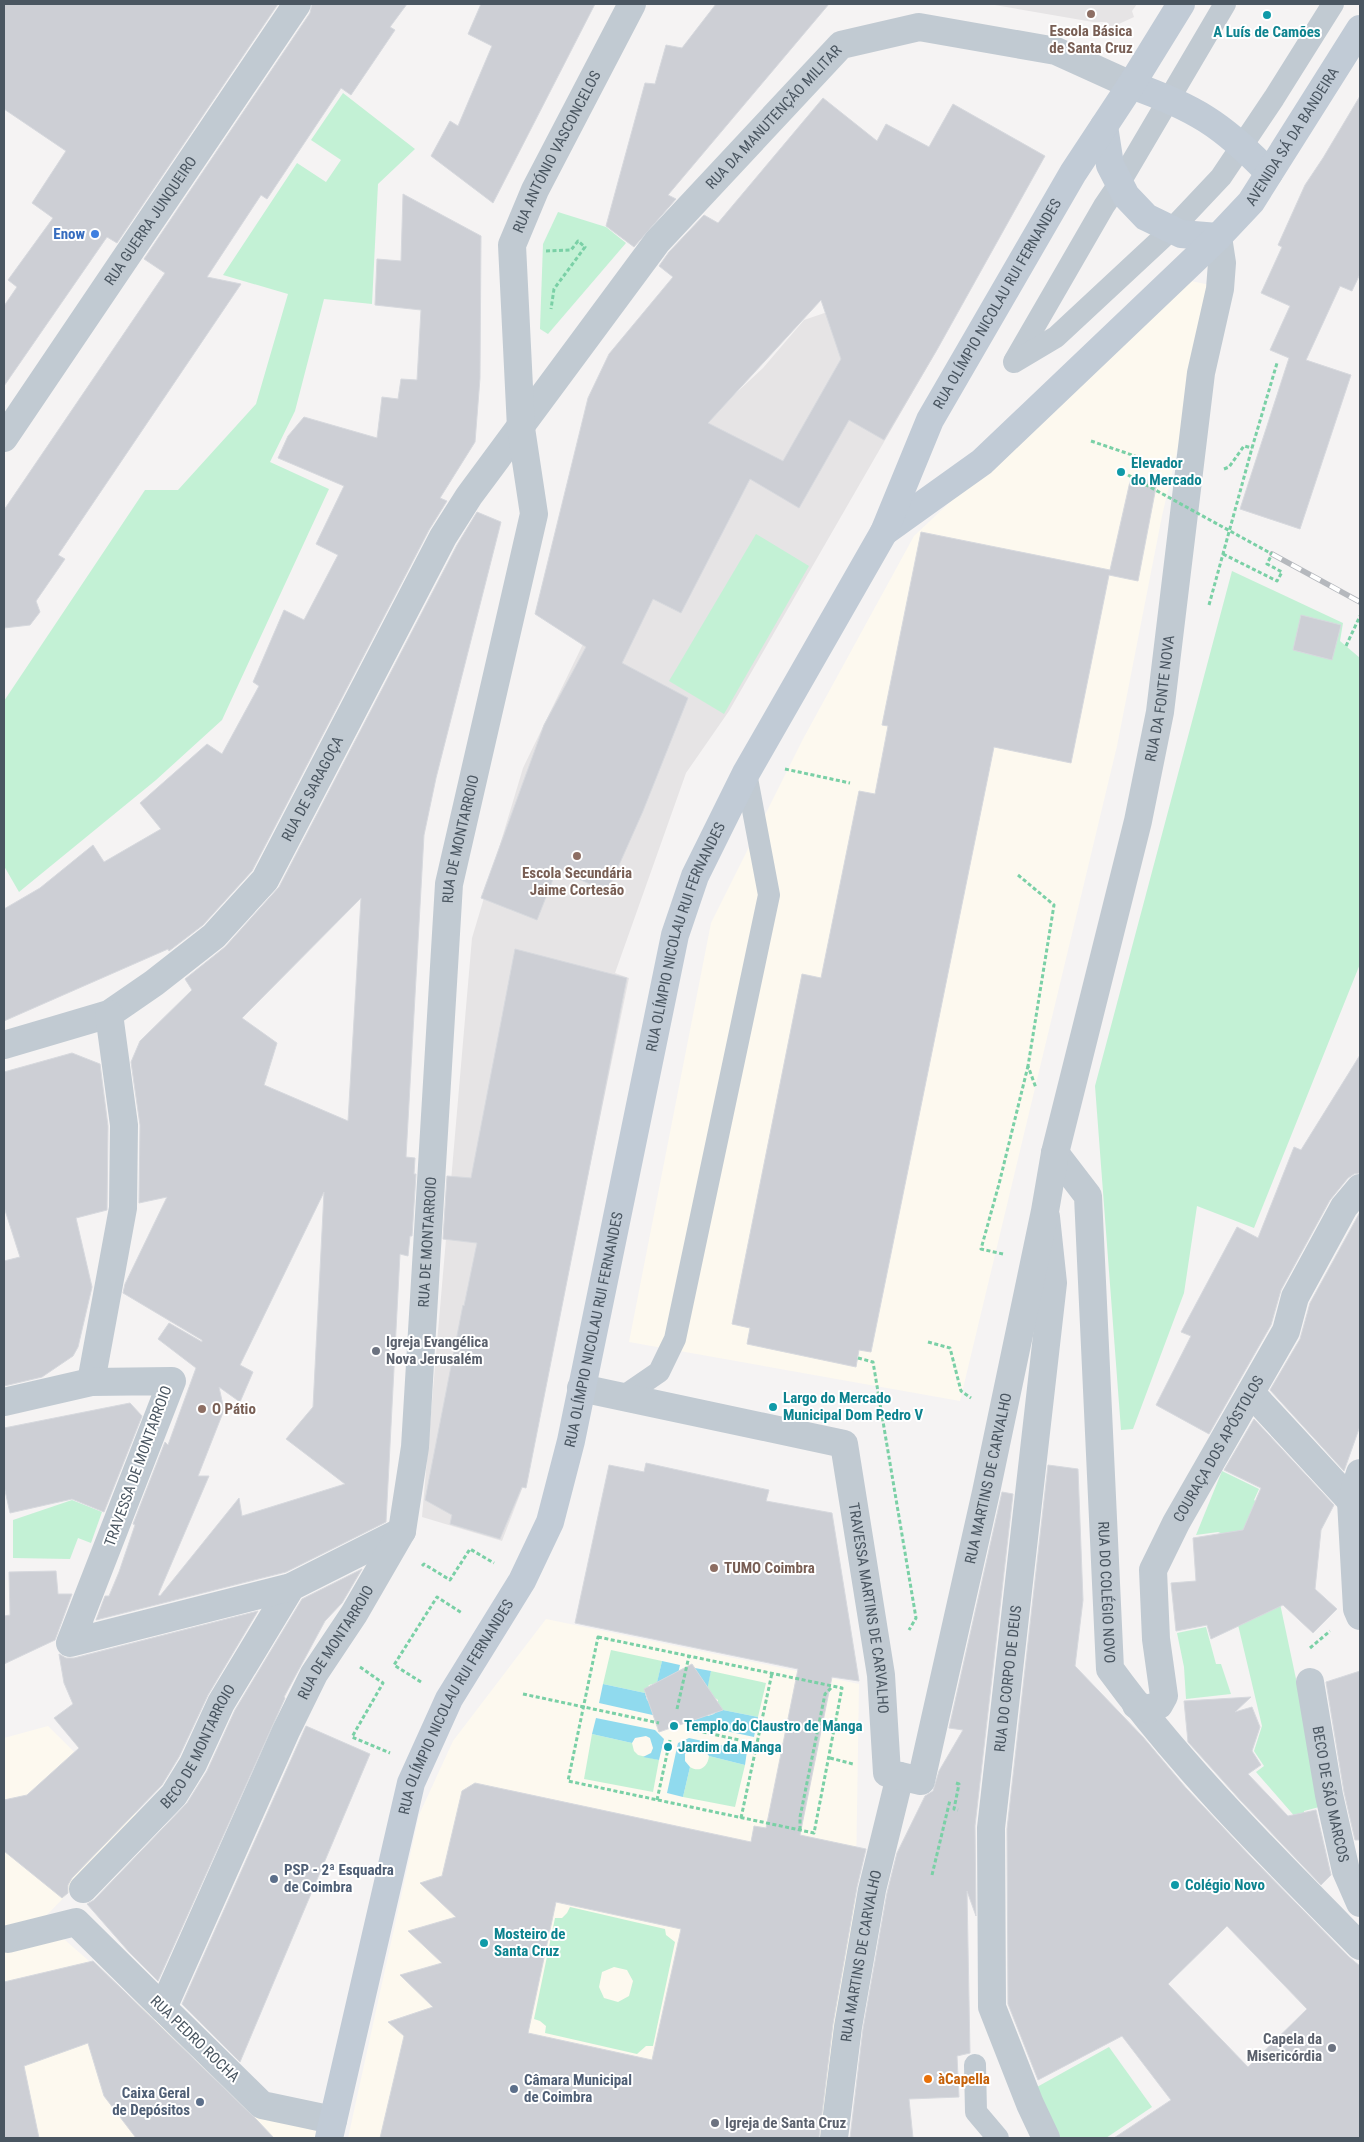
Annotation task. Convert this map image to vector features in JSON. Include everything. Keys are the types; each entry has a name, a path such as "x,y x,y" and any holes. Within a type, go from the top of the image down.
{"main road":[{"path":"1181,4 1131,85 1169,98 1198,112 1243,146 1269,173"},
{"name":"AVENIDA SÁ DA BANDEIRA","path":"1218,237 1251,202 1360,29"},
{"name":"RUA OLÍMPIO NICOLAU RUI FERNANDES","path":"331,2129 411,1782 449,1699 522,1581 550,1522 571,1441 675,936 695,876 746,773 884,532 930,420 1073,173 1131,85"},
{"path":"1104,126 1110,165 1126,196 1146,216 1181,234 1218,237"},
{"name":"RUA OLÍMPIO NICOLAU RUI FERNANDES","path":"884,532 982,462 1218,237"}],"street":[{"name":"RUA GUERRA JUNQUEIRO","path":"4,438 297,4"},
{"name":"RUA ANTÓNIO VASCONCELOS","path":"521,428 512,245 535,190 632,4"},
{"name":"RUA DA MANUTENÇÃO MILITAR","path":"521,428 657,242 841,45 919,27 1056,51 1131,85"},
{"name":"RUA DA FONTE NOVA","path":"1056,1153 1138,821 1160,712 1201,373 1220,289 1222,263 1218,237"},
{"name":"RUA DE SARAGOÇA","path":"4,1045 108,1014 154,983 214,936 265,880 443,537 469,496 521,428"},
{"name":"RUA DE MONTARROIO","path":"163,2008 286,1731 314,1674 354,1614 402,1531 415,1447 449,884 534,514 521,428"},
{"path":"4,1402 91,1382 124,1208 124,1125 108,1014"},
{"name":"RUA MARTINS DE CARVALHO","path":"834,2138 848,2027 894,1775 920,1781 984,1502 1056,1153"},
{"name":"RUA DO COLÉGIO NOVO","path":"1056,1153 1088,1196 1110,1669 1136,1705 1183,1761 1360,1946"},
{"name":"COURAÇA DOS APÓSTOLOS","path":"1136,1705 1148,1709 1159,1705 1164,1696 1156,1639 1153,1570 1176,1523 1286,1331 1295,1297 1344,1207 1360,1188"},
{"name":"RUA DO CORPO DE DEUS","path":"1045,1211 1053,1283 1030,1472 991,1838 992,2008 1030,2104 1046,2138"},
{"name":"TRAVESSA DE MONTARROIO","path":"91,1382 172,1382 70,1643 291,1587 402,1531"},
{"path":"581,1388 624,1396"},
{"path":"1251,1393 1351,1501"},
{"name":"TRAVESSA MARTINS DE CARVALHO","path":"624,1396 844,1444 881,1675 894,1775"},
{"path":"1360,1473 1351,1501 1357,1609 1360,1616"},
{"name":"BECO DE MONTARROIO","path":"82,1889 174,1795 197,1756 221,1703 291,1587"},
{"name":"BECO DE SÃO MARCOS","path":"1310,1682 1329,1796 1344,1861 1360,1903"},
{"name":"RUA PEDRO ROCHA","path":"8,1939 76,1922 262,2105 331,2129"}],"lane":[{"path":"1225,4 1119,184 1104,206 1014,362 1056,337 1171,230 1221,177 1243,146 1333,4"},
{"path":"624,1396 659,1372 675,1339 769,895 746,773"},
{"path":"975,2065 976,2112 998,2138"}],"path":[{"path":"546,251 571,250 578,242 585,247 554,288"},
{"path":"1208,612 1277,363"},
{"path":"1091,442 1135,456"},
{"path":"1244,446 1252,448"},
{"path":"1128,475 1272,554 1267,564 1282,572 1277,582 1223,554"},
{"path":"1346,646 1360,616"},
{"path":"780,768 850,783"},
{"path":"1011,1256 981,1249 1000,1184 1028,1066 1054,905 1018,875"},
{"path":"1028,1066 1038,1093"},
{"path":"928,1342 950,1348 961,1391 971,1398 976,1389"},
{"path":"858,1358 873,1362 916,1618 881,1675"},
{"path":"424,1564 450,1580 470,1549"},
{"path":"415,1678 394,1665 437,1597 456,1609"},
{"path":"598,1637 689,1656 842,1688 814,1833 568,1781 598,1637"},
{"path":"677,1709 689,1656"},
{"path":"364,1660 359,1668 383,1684 352,1737 418,1764"},
{"path":"741,1818 772,1673"},
{"path":"800,1830 800,1818 825,1694 832,1686"},
{"path":"523,1694 659,1723"},
{"path":"690,1729 757,1744"},
{"path":"657,1800 670,1740"},
{"path":"830,1758 854,1765"},
{"path":"932,1875 955,1783 959,1784 954,1809 964,1811"}],"shaded area":[{"name":"Escola Básica de Santa Cruz","path":"989,4 1137,4 1132,11 1134,17 1110,28 1107,22 1093,22"},
{"path":"1186,280 1215,286 1162,516 1117,746 960,1401 629,1342 711,923 803,739 914,536"},
{"name":"Escola Secundária Jaime Cortesão","path":"839,308 865,309 937,350 729,711 686,773 615,973 629,978 524,1484 502,1541 422,1517 472,938 523,768 583,644 706,421 763,368 804,320"},
{"path":"546,1619 859,1684 855,1938 827,2138 348,2138 419,1815 453,1741"},
{"path":"48,1726 141,1818 42,1920 269,2118 342,2138 4,2138 4,1738"}],"green space":[{"path":"343,93 415,149 378,184 372,304 324,299 295,411 270,462 329,489 222,720 156,780 19,892 4,866 4,701 145,490 178,490 256,404 288,294 223,275 297,163 326,182 341,160 311,140"},
{"path":"558,212 606,227 626,243 548,334 540,329 543,244"},
{"path":"756,534 809,566 724,714 669,681"},
{"path":"1232,571 1343,623 1340,641 1360,658 1360,964 1254,1228 1197,1206 1184,1293 1133,1429 1121,1430 1095,1086"},
{"path":"1222,1471 1259,1489 1254,1500 1269,1511 1268,1524 1228,1536 1218,1532 1196,1535"},
{"path":"72,1500 102,1512 91,1543 78,1538 70,1559 13,1558 13,1520"},
{"path":"1275,1580 1323,1806 1304,1811 1304,1814 1297,1819 1256,1772 1264,1766 1254,1751 1262,1726 1230,1591"},
{"path":"1206,1627 1216,1664 1221,1664 1231,1694 1186,1699 1184,1667 1177,1633"},
{"path":"611,1650 662,1661 657,1683 649,1685 645,1693 603,1684"},
{"path":"711,1671 766,1683 758,1717 718,1709 718,1700 711,1695 705,1695"},
{"path":"592,1734 632,1743 634,1751 638,1755 659,1760 653,1792 584,1779"},
{"path":"709,1756 745,1765 735,1807 683,1797 690,1767 693,1769 702,1768 707,1763"},
{"path":"570,1907 665,1929 666,1935 675,1942 653,2046 646,2046 637,2054 545,2033 546,2026 534,2019 555,1918 562,1918","holes":["614,1967 627,1970 633,1981 629,1996 618,2002 604,1998 599,1987 602,1972"]},
{"path":"1109,2047 1152,2107 1106,2138 1057,2138 1037,2087"}],"water":[{"path":"662,1661 680,1665 670,1708 657,1716 599,1703 603,1684 645,1693 647,1700 652,1704"},
{"path":"695,1668 711,1671 702,1714 708,1716 714,1714 718,1709 758,1717 754,1737 694,1724 686,1711"},
{"path":"596,1718 655,1730 664,1739 659,1760 643,1757 651,1753 653,1748 650,1738 646,1736 635,1738 632,1743 592,1734"},
{"path":"689,1738 747,1751 745,1765 709,1756 702,1747 694,1746 685,1754 685,1761 690,1767 683,1797 667,1793 678,1743"}],"building":[{"path":"4,4 278,4 117,243 107,237 4,386 4,306 17,287 8,280 53,218 32,203 66,151 4,109"},
{"path":"312,4 407,4 390,27 395,30 351,95 341,88 267,199 261,195 207,277 241,284 58,555 65,559 36,601 40,612 30,625 4,628 4,510 165,273 144,259 310,13"},
{"path":"481,4 595,4 493,203 431,156 450,121 458,126 492,46 468,34"},
{"path":"716,4 829,4 668,195 676,199 634,247 606,226 645,83 655,84 666,45 682,48"},
{"path":"1360,96 1360,274 1352,291 1340,286 1306,360 1351,375 1300,529 1240,509 1289,358 1270,350 1290,306 1261,293 1282,247 1278,245 1305,185"},
{"path":"823,98 877,141 886,124 929,147 953,104 1045,156 938,348 884,440 849,420 799,508 750,479 681,613 653,599 622,663 688,698 643,811 607,892 557,869 537,920 481,898 544,725 586,647 535,614 588,398 609,354 673,277 659,266 669,252 704,215 718,223","holes":["821,300 841,359 783,461 708,423"]},
{"path":"403,194 481,236 480,378 475,442 440,498 447,501 429,530 252,871 203,925 169,951 168,949 4,1021 4,909 40,888 93,845 104,862 161,829 140,803 207,744 222,754 259,686 253,682 284,610 304,620 338,555 316,544 344,486 278,458 288,436 304,417 377,438 382,397 398,399 401,379 417,380 421,310 375,305 377,259 401,261"},
{"path":"1131,477 1157,482 1138,581 1109,575 1071,763 994,747 871,1352 859,1350 856,1367 747,1344 750,1328 732,1324 802,974 821,978 859,791 875,794 888,726 882,725 921,532 1110,570"},
{"path":"477,512 501,522 436,778 424,835 406,1157 415,1158 414,1174 416,1174 412,1236 410,1236 408,1256 400,1254 386,1522 286,1572 96,1620 105,1596 109,1596 119,1572 135,1525 133,1524 165,1442 168,1445 196,1368 158,1339 169,1323 202,1342 202,1340 123,1293 125,1284 167,1197 139,1203 140,1125 131,1062 140,1041 192,990 185,979 225,947 279,887 457,545","holes":["361,898 356,985 348,1121 264,1085 277,1043 242,1018","324,1192 313,1407 286,1439 345,1484 242,1516 239,1498 160,1596 158,1595 209,1476 198,1476 224,1410 219,1387 240,1402 253,1372 240,1365"]},
{"path":"1301,615 1341,625 1332,660 1293,650"},
{"path":"515,949 627,978 526,1488 522,1487 500,1539 450,1524 452,1515 425,1500 477,1243 443,1239 447,1176 471,1178"},
{"path":"72,1053 100,1064 108,1126 107,1210 76,1218 92,1287 78,1347 73,1356 42,1377 4,1386 4,1261 20,1257 4,1207 4,1072"},
{"path":"1360,1055 1360,1173 1348,1178 1330,1200 1281,1290 1271,1325 1209,1434 1156,1405 1191,1336 1181,1332 1237,1227 1258,1238 1294,1147 1301,1150"},
{"path":"1360,1212 1360,1426 1344,1471 1270,1390 1300,1339 1310,1303"},
{"path":"130,1403 142,1416 104,1512 72,1499 10,1513 4,1486 4,1428"},
{"path":"1254,1419 1334,1505 1321,1530 1315,1589 1337,1609 1313,1633 1283,1605 1211,1639 1207,1625 1176,1631 1171,1583 1196,1581 1193,1538 1243,1530 1261,1488 1224,1470"},
{"path":"646,1463 769,1490 766,1501 832,1513 859,1681 832,1677 800,1835 866,1849 857,1887 833,2024 819,2138 380,2138 404,2036 388,2022 433,2007 400,1975 442,1963 408,1931 456,1917 420,1883 442,1876 462,1791 475,1783 751,1842 754,1826 766,1828 798,1669 575,1623 609,1465 644,1472","holes":["556,1902 681,1929 652,2060 528,2033"]},
{"name":"Colégio Novo","path":"1048,1465 1078,1469 1083,1600 1075,1666 1143,1737 1186,1788 1251,1857 1360,1966 1360,2138 1114,2138 1171,2100 1122,2036 1038,2080 1008,2004 1007,1829","holes":["1227,1926 1307,2009 1248,2067 1168,1984"]},
{"path":"1002,1492 1013,1494 975,1826 976,1916 967,1891 970,2053 957,2056 959,2097 909,2099 913,2138 850,2138 863,2029 887,1893 897,1853 925,1796 933,1791 939,1771 963,1730 949,1728"},
{"path":"362,1569 342,1603 325,1621 284,1697 158,1981 129,1952 87,1904 94,1900 187,1803 207,1771 235,1710 302,1599"},
{"path":"56,1571 58,1594 72,1594 55,1640 4,1664 4,1616 10,1615 9,1572"},
{"path":"258,1611 208,1695 179,1757 162,1785 72,1878 68,1885 68,1893 62,1898 4,1851 4,1800 27,1795 79,1748 54,1718 73,1704 64,1683 59,1654 66,1658 74,1658"},
{"path":"692,1664 723,1710 659,1732 644,1689"},
{"path":"1360,1671 1360,1840 1355,1840 1344,1792 1326,1682"},
{"path":"1251,1697 1235,1712 1252,1707 1260,1727 1252,1751 1261,1765 1248,1774 1288,1816 1316,1810 1331,1875 1321,1885 1188,1742 1184,1701"},
{"name":"PSP - 2ª Esquadra de Coimbra","path":"306,1726 370,1754 240,2062 182,2004"},
{"path":"93,1961 274,2138 136,2138 104,2096 88,2043 24,2066 39,2138 4,2138 4,1982"}],"railway":[{"path":"1272,554 1360,602"}],"place":[{"name":"Escola Básica de Santa Cruz","path":"1091,14"},
{"name":"A Luís de Camões","path":"1267,15"},
{"name":"Enow","path":"95,234"},
{"name":"Elevador do Mercado","path":"1121,472"},
{"name":"Escola Secundária Jaime Cortesão","path":"577,856"},
{"name":"Igreja Evangélica Nova Jerusalém","path":"376,1351"},
{"name":"Largo do Mercado Municipal Dom Pedro V","path":"773,1407"},
{"name":"O Pátio","path":"202,1409"},
{"name":"TUMO Coimbra","path":"714,1568"},
{"name":"Templo do Claustro de Manga","path":"674,1726"},
{"name":"Jardim da Manga","path":"668,1747"},
{"name":"PSP - 2ª Esquadra de Coimbra","path":"274,1879"},
{"name":"Colégio Novo","path":"1175,1885"},
{"name":"Mosteiro de Santa Cruz","path":"484,1943"},
{"name":"Capela da Misericórdia","path":"1332,2048"},
{"name":"àCapella","path":"928,2079"},
{"name":"Câmara Municipal de Coimbra","path":"514,2089"},
{"name":"Caixa Geral de Depósitos","path":"200,2102"},
{"name":"Igreja de Santa Cruz","path":"715,2123"}]}
